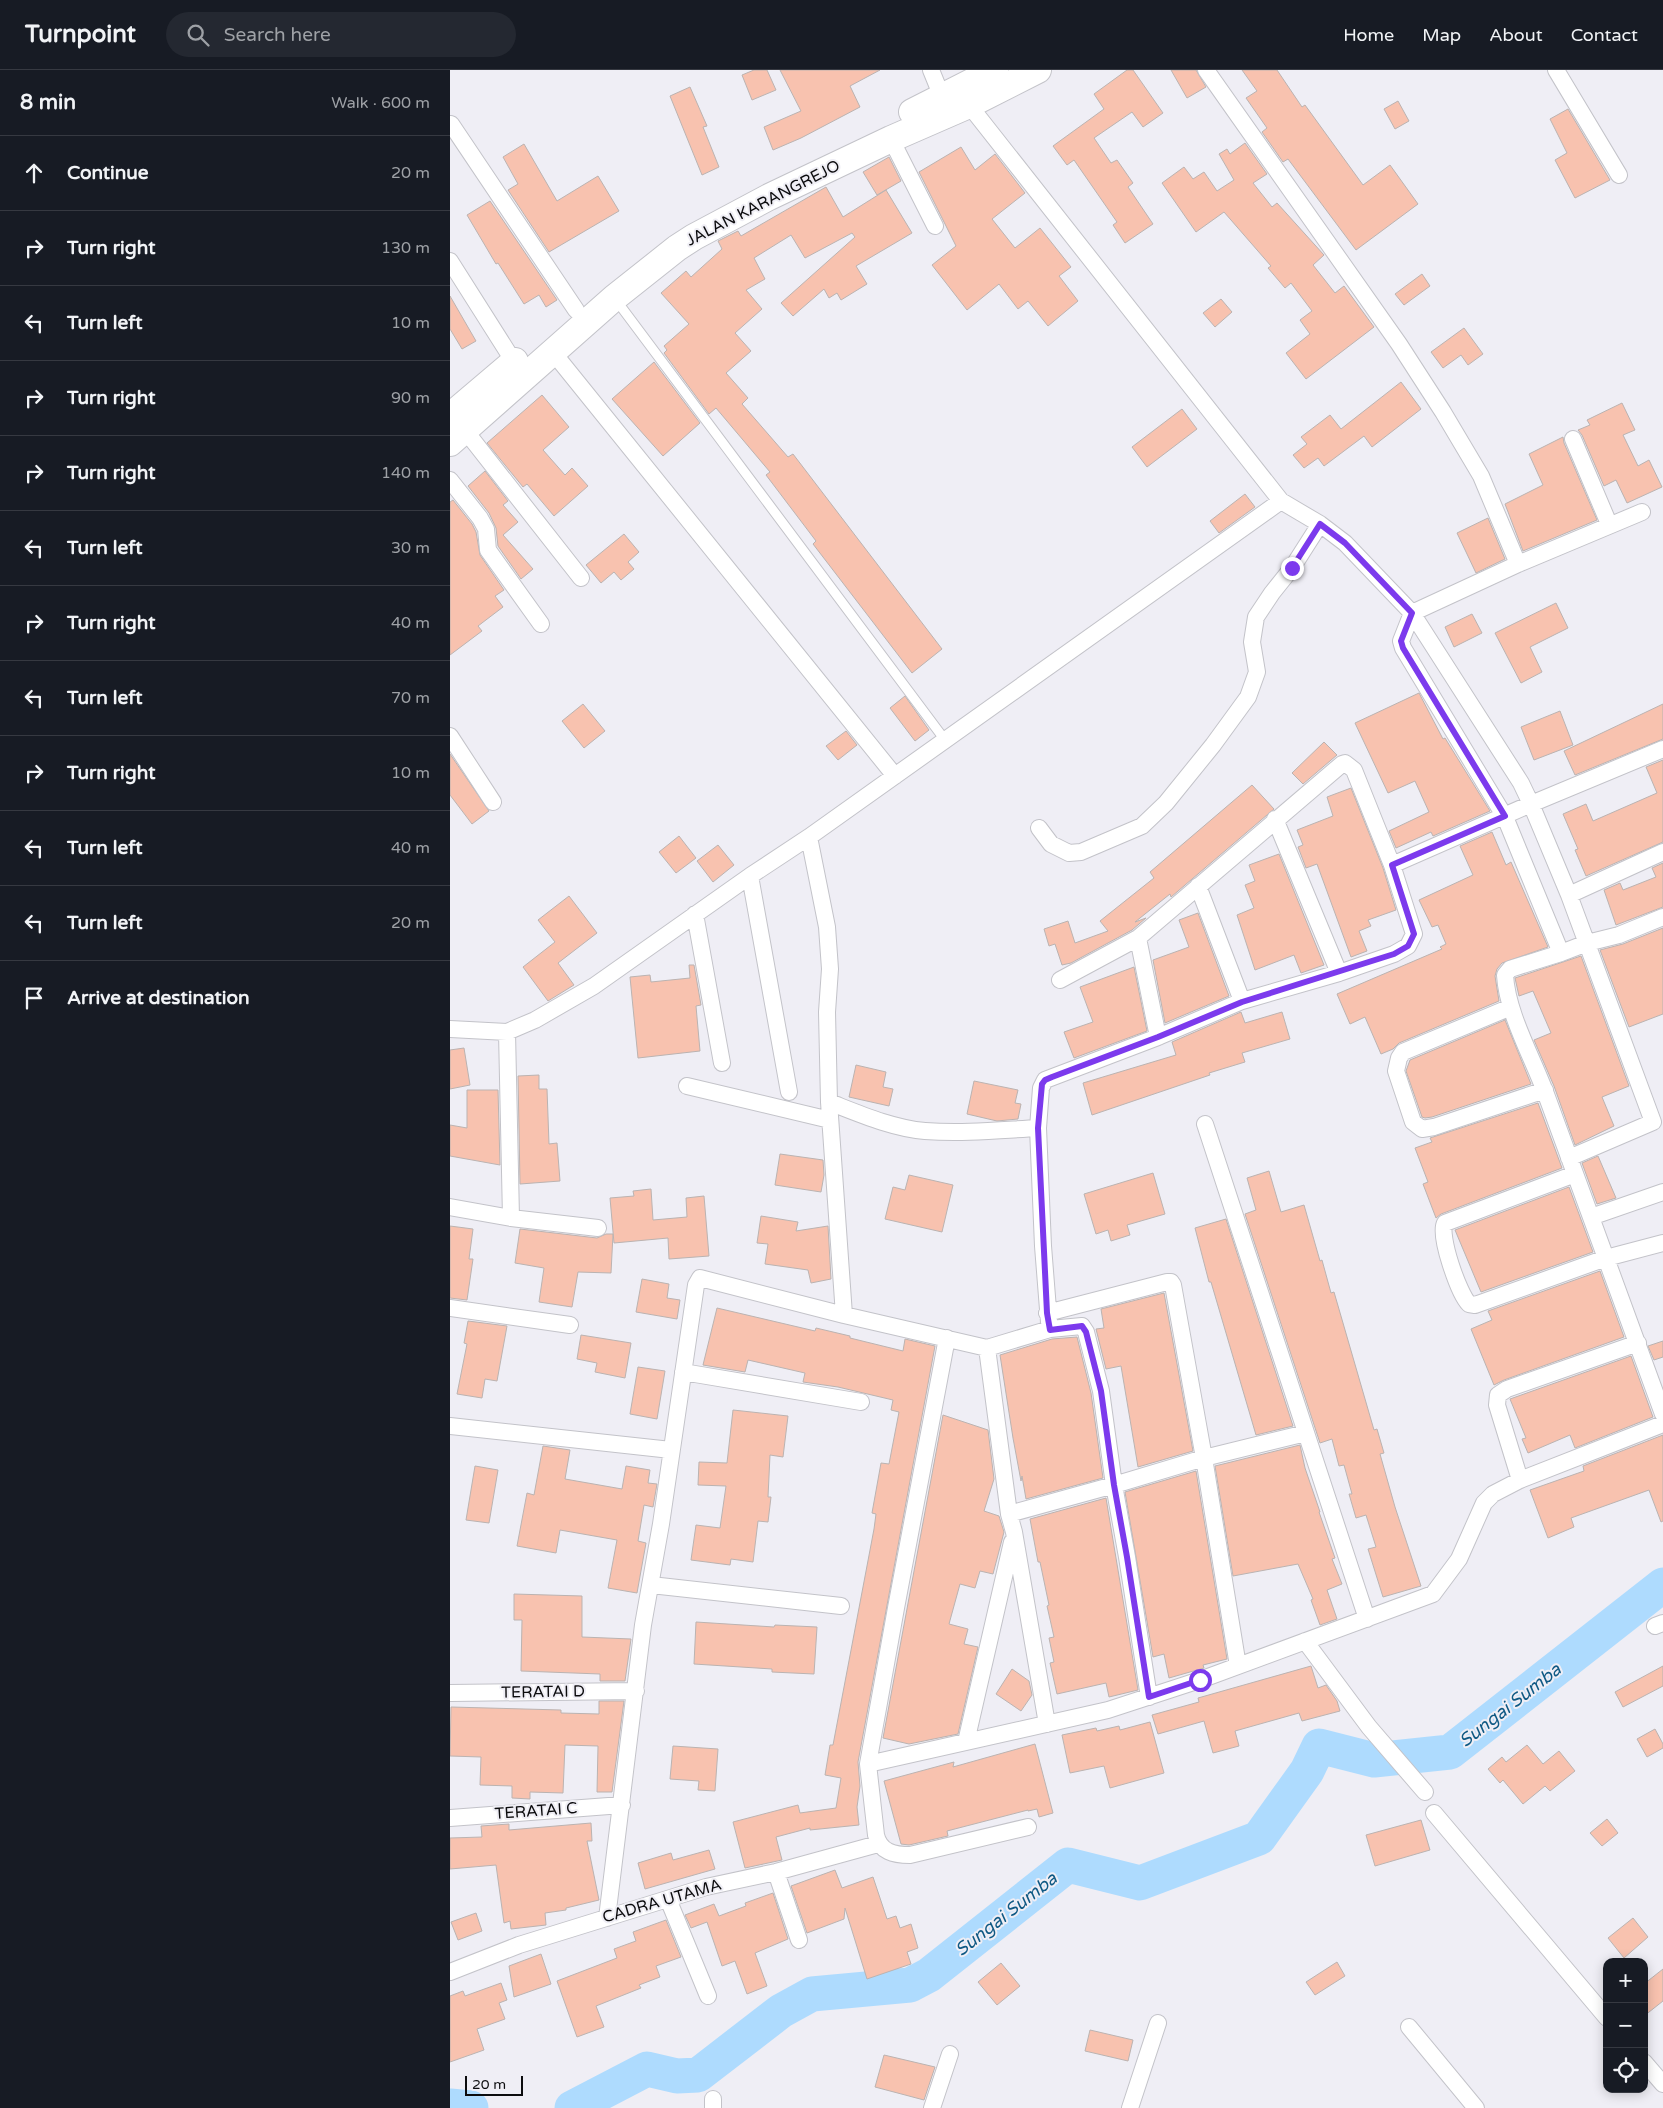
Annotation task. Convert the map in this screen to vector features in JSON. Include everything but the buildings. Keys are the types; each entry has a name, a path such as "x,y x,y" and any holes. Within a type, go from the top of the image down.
{"main road":[{"name":"JALAN KARANGREJO","path":"454,421 514,362 606,285 697,220 995,70"},
{"name":"JALAN KARANGREJO","path":"454,421 552,351 614,298 677,248 694,237 769,197 891,139 969,105 1038,70"}],"street":[{"path":"931,70 942,96"},
{"path":"1206,70 1399,344 1443,412 1481,476 1518,564"},
{"path":"1556,70 1619,175"},
{"path":"969,105 1281,501 1320,524 1345,543 1412,613 1520,783 1531,804 1569,895 1653,1122 1569,1158"},
{"path":"450,124 576,310"},
{"path":"891,139 935,226"},
{"path":"450,260 514,362"},
{"path":"552,351 895,776"},
{"path":"454,421 581,578"},
{"path":"1573,439 1609,524"},
{"path":"450,480 486,529 488,550 540,624"},
{"path":"450,1029 507,1032 535,1020 594,986 695,914 809,837 1281,501"},
{"path":"1561,953 1505,816 1403,648 1401,641 1412,613 1609,524 1642,512"},
{"path":"1039,828 1051,844 1069,852 1082,852 1142,826 1166,803 1213,745 1248,697 1256,672 1252,642 1256,617 1292,568 1320,524"},
{"path":"450,736 493,802"},
{"path":"1392,865 1663,749"},
{"path":"1050,1330 1047,1313 1038,1128 1041,1088 1045,1080 1158,1037 1242,1002 1339,973 1394,954 1408,946 1412,940 1414,934 1392,865 1354,770 1346,763 1274,820 1138,938 1060,980"},
{"path":"1274,820 1339,973"},
{"path":"809,837 827,927 830,969 827,1012 829,1102 844,1315"},
{"path":"1569,895 1663,852"},
{"path":"750,876 789,1092"},
{"path":"1198,886 1242,1002"},
{"path":"695,914 722,1063"},
{"path":"1663,917 1619,935 1587,943 1510,969 1505,975 1511,1006 1545,1090 1638,1343 1660,1394 1663,1414"},
{"path":"1138,938 1158,1037"},
{"path":"1511,1006 1403,1052 1398,1058 1396,1071 1414,1122 1422,1129 1434,1127 1545,1090"},
{"path":"507,1032 511,1218"},
{"path":"687,1086 830,1120"},
{"path":"829,1102 874,1119 924,1131 982,1131 1038,1128"},
{"path":"1638,1128 1663,1119"},
{"path":"1205,1124 1367,1619"},
{"path":"1575,1174 1445,1223 1443,1231 1456,1279 1465,1300 1469,1304 1475,1305 1606,1258 1663,1243"},
{"path":"1591,1217 1663,1192"},
{"path":"450,1208 511,1218 598,1228"},
{"path":"608,1918 644,1625 696,1285 700,1278 844,1315 987,1348 1050,1330 1075,1325 1082,1326 1086,1332 1101,1391 1114,1485 1149,1697"},
{"path":"1047,1313 1171,1282 1175,1292 1204,1458 1238,1666"},
{"path":"450,1308 570,1325"},
{"path":"947,1338 868,1764 878,1844 895,1855 910,1855 1028,1827"},
{"path":"1520,1480 1497,1405 1498,1395 1507,1389 1638,1343"},
{"path":"987,1348 1009,1514 1014,1532 1047,1724"},
{"path":"683,1372 861,1402"},
{"path":"868,1764 1108,1710 1238,1666 1433,1594 1459,1559 1484,1504 1493,1494 1520,1480 1663,1424"},
{"path":"450,1426 671,1450"},
{"path":"1009,1514 1204,1458 1306,1433"},
{"path":"966,1742 1014,1532"},
{"path":"651,1585 841,1606"},
{"path":"1305,1641 1369,1727 1425,1792"},
{"name":"TERATAI D","path":"450,1693 636,1691"},
{"name":"TERATAI C","path":"450,1818 622,1805"},
{"path":"1434,1813 1603,2013"},
{"name":"CADRA UTAMA","path":"450,1972 519,1945 706,1887 776,1872 878,1844"},
{"path":"776,1872 799,1940"},
{"path":"668,1899 708,1996"},
{"path":"1130,2108 1158,2023"},
{"path":"1409,2027 1476,2108"},
{"path":"932,2108 950,2054"},
{"path":"1648,2067 1663,2084"}],"lane":[{"path":"614,298 945,740"}],"waterway":[{"name":"Sungai Sumba","path":"572,2108 647,2069 677,2076 698,2075 781,2011 812,1994 910,1985 929,1975 1068,1865 1140,1883 1259,1838 1307,1771 1319,1746 1374,1760 1450,1752 1663,1585"},
{"name":"Sungai Sumba","path":"450,2106 471,2108"}],"route":[{"path":"1200,1680 1149,1697 1114,1485 1101,1391 1086,1332 1082,1326 1075,1325 1050,1330 1047,1313 1043,1246 1038,1128 1042,1084 1045,1080 1052,1077 1158,1037 1242,1002 1339,973 1394,954 1408,946 1414,934 1392,865 1505,816 1403,648 1401,641 1412,613 1345,543 1320,524 1292,568"}]}
